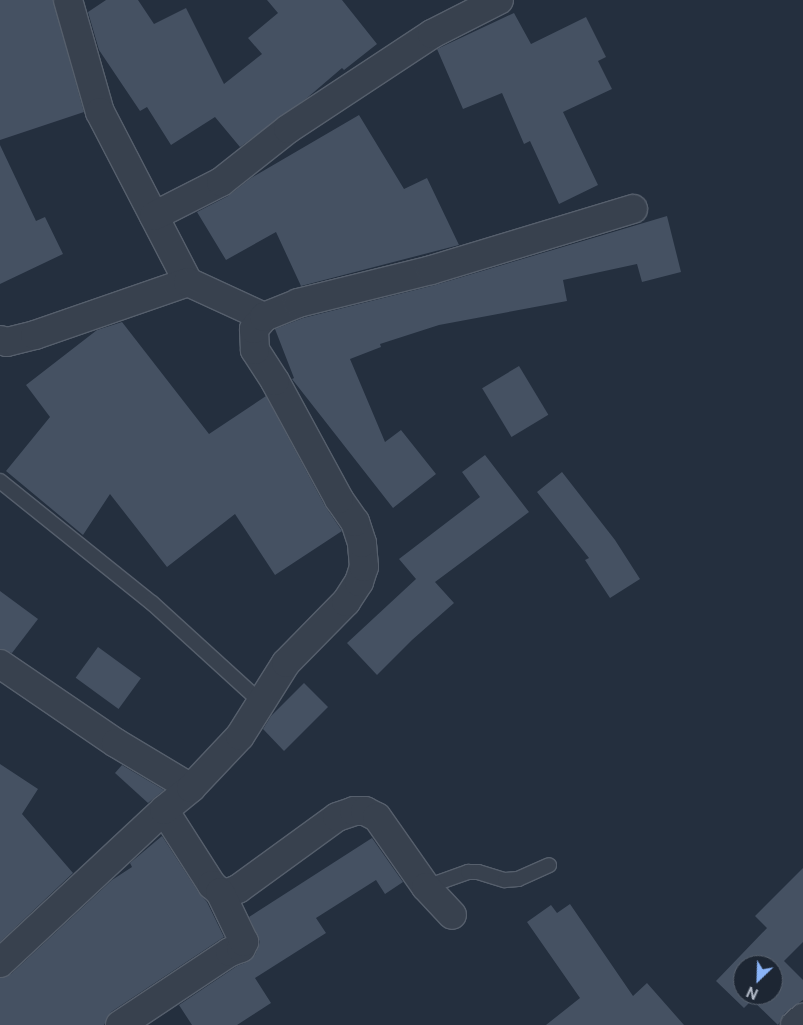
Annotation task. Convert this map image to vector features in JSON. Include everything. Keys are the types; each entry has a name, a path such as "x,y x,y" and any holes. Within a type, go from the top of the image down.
{"street":[{"path":"68,0 100,112 188,282 264,317"},
{"path":"154,216 221,182 288,129 432,34 499,0"},
{"path":"0,963 164,810 191,788 240,736 286,663 354,592 364,567 362,543 355,522 339,499 275,381 255,350 254,330 264,317 298,302 431,270 634,208"},
{"path":"0,340 7,342 35,335 188,282"},
{"path":"0,664 116,743 191,788"},
{"path":"120,1025 230,952 241,948 244,942 220,892 212,885 164,810"},
{"path":"220,892 228,893 238,889 337,817 354,811 365,811 376,817 426,888 452,915"},
{"path":"795,1025 803,1018"}],"lane":[{"path":"0,481 152,603 262,703"},
{"path":"426,888 468,872 478,872 505,880 518,879 549,865"}],"building":[{"path":"0,0 53,0 84,112 0,140"},
{"path":"106,0 138,0 154,24 186,8 224,84 262,54 248,38 278,13 267,0 342,0 377,44 344,70 342,68 307,98 240,147 215,117 171,145 147,107 140,111 99,50 88,12"},
{"path":"514,13 531,44 586,17 606,57 598,61 612,89 563,112 598,185 559,204 530,141 524,144 502,93 463,109 437,49"},
{"path":"359,115 404,189 427,178 459,245 301,286 276,232 226,260 197,212 228,196 251,178"},
{"path":"0,145 36,221 45,217 63,254 0,284"},
{"path":"667,216 681,272 642,282 637,264 563,280 567,301 439,325 380,344 381,347 350,359 385,442 401,430 436,474 393,508 292,379 294,378 275,329 303,318 435,285"},
{"path":"122,322 209,434 266,396 325,506 342,531 275,575 235,514 167,567 110,494 83,535 6,471 50,417 26,385 97,330"},
{"path":"519,366 548,415 511,437 482,388"},
{"path":"485,455 529,512 435,582 454,603 412,640 377,675 347,643 416,579 399,559 480,497 462,472"},
{"path":"562,472 615,540 640,579 610,598 585,560 589,558 537,492"},
{"path":"0,591 38,619 12,653 0,649"},
{"path":"98,647 141,678 119,709 76,678"},
{"path":"304,683 328,707 284,751 263,729 271,716"},
{"path":"0,764 38,789 22,814 73,873 0,942"},
{"path":"122,765 164,790 148,803 115,773"},
{"path":"162,836 199,893 207,902 224,937 111,1012 104,1025 0,1025 0,978 11,974 112,880 132,867 130,863"},
{"path":"372,838 403,882 385,894 376,880 316,918 326,933 255,978 271,1003 237,1025 192,1025 179,1005 255,955 260,942 249,917"},
{"path":"803,868 803,942 784,961 803,980 803,1000 785,1013 778,1025 757,1005 783,1005 783,955 741,955 767,928 755,916"},
{"path":"570,904 633,996 647,983 684,1025 546,1025 580,998 527,922 551,905 557,913"},
{"path":"733,963 733,997 716,981"}]}
